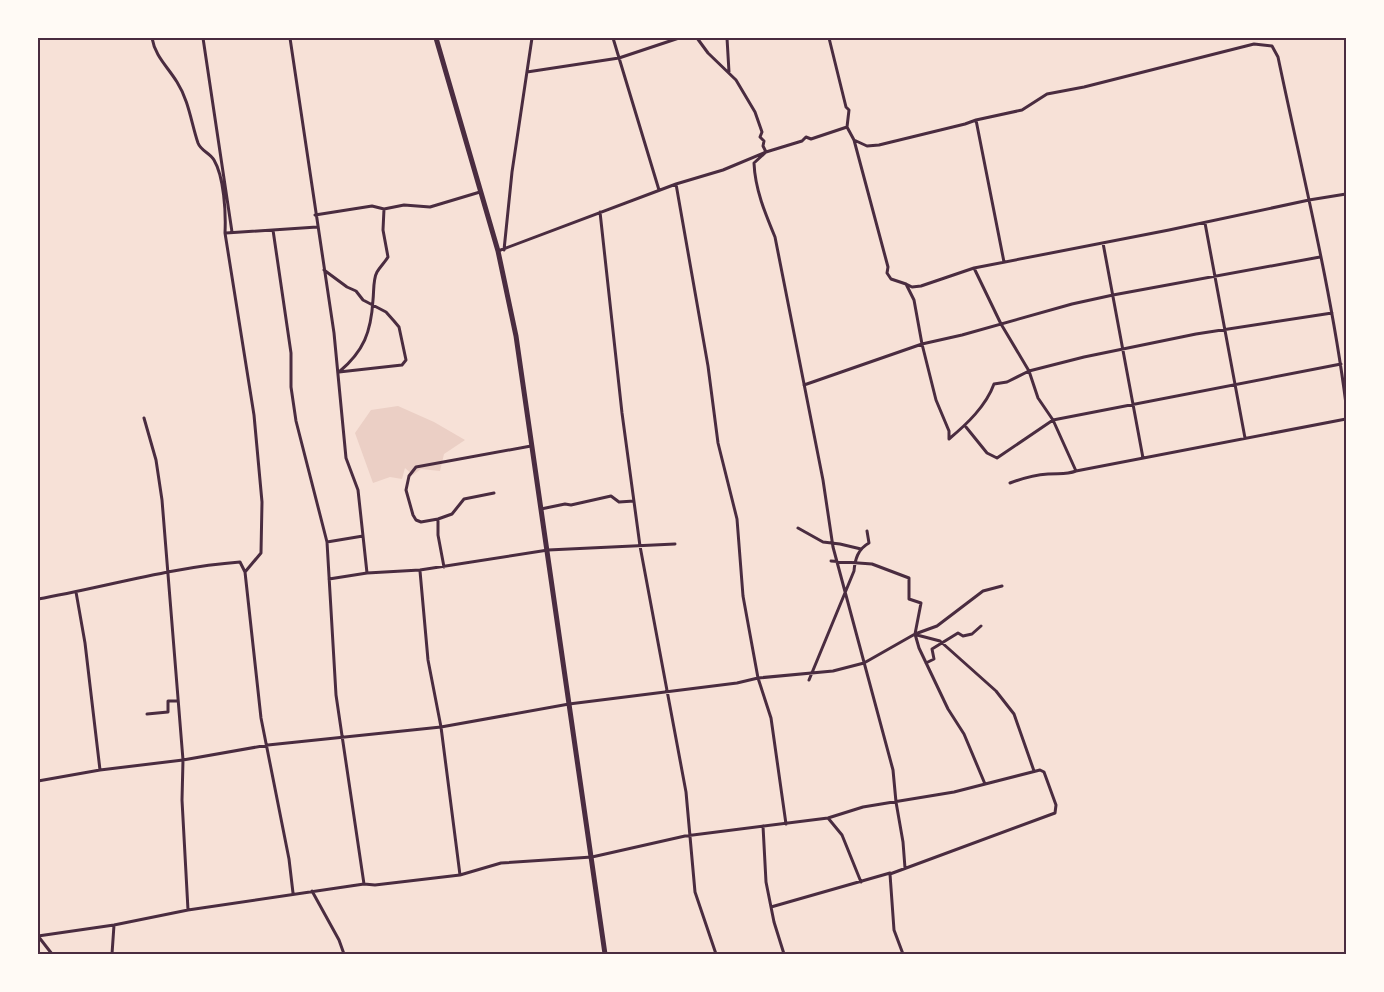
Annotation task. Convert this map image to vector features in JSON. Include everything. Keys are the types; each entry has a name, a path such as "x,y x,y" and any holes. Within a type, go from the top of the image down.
{"highway":[{"path":"436,38 481,192 501,250 548,550 557,630 605,954"}],"street":[{"path":"152,38 154,50 187,101 200,147 212,157 218,168 226,215 225,233 254,415 262,502 261,553 245,572"},
{"path":"203,38 232,232"},
{"path":"290,38 339,372 346,459 358,490 367,573"},
{"path":"501,250 532,38"},
{"path":"612,38 659,190"},
{"path":"527,72 619,58 679,38"},
{"path":"697,38 736,80 755,112 762,132 760,137 764,141 763,147 766,152"},
{"path":"727,38 729,72"},
{"path":"829,38 846,107 849,110 847,127 854,140 888,267 887,273 891,279 912,287 974,268 1347,194"},
{"path":"854,140 867,146 879,145 1022,110 1047,94 1084,87 1254,44 1272,46 1278,57 1309,200 1332,313 1347,405"},
{"path":"976,120 1005,262"},
{"path":"501,250 659,190 723,170 766,152 802,141 806,137 811,139 847,127"},
{"path":"766,152 754,163 754,175 764,211 775,237 837,562 893,770 906,868"},
{"path":"676,184 708,366 718,443 737,519 743,596 758,678 771,718 786,824"},
{"path":"315,215 372,206 384,209 404,205 430,207 481,192"},
{"path":"339,372 354,358 368,336 376,273 388,257 383,230 384,209"},
{"path":"600,212 640,546 686,792 695,892 716,954"},
{"path":"1205,223 1245,438"},
{"path":"225,233 317,227"},
{"path":"273,230 291,353 291,387 296,421 327,542 336,695 364,884"},
{"path":"1103,243 1143,458"},
{"path":"804,385 922,344 1113,295 1320,257"},
{"path":"974,268 1001,324 1029,371 1038,398 1053,420 1077,471"},
{"path":"324,270 346,287 356,291 363,300 386,312 399,327 406,360 402,365 339,372"},
{"path":"906,284 914,300 936,400 949,430 949,439 965,426 990,396 994,384 1007,382 1029,371 1122,349 1225,329 1332,313"},
{"path":"965,426 987,453 997,458 1053,420 1341,364"},
{"path":"144,418 156,460 162,500 183,760 182,800 188,910"},
{"path":"1010,483 1026,477 1065,475 1347,419"},
{"path":"494,493 464,499 452,514 421,522 413,515 406,490 412,470 416,467 531,446"},
{"path":"541,508 571,505 611,496 619,502 634,501"},
{"path":"438,519 438,535 444,567"},
{"path":"798,528 823,542 861,549"},
{"path":"809,680 854,571 855,562 861,549 869,543 867,531"},
{"path":"327,542 363,536"},
{"path":"329,579 367,573 444,567 548,550 675,544"},
{"path":"831,561 872,564 909,579 909,599 921,603 915,634 926,663 948,709 964,734 986,784"},
{"path":"38,599 168,573 240,562 245,572 261,718 289,859 293,893"},
{"path":"420,570 428,660 441,727 460,875"},
{"path":"38,781 268,745 441,727 569,704 758,678 833,671 864,663 915,634 937,626 983,591 1002,585"},
{"path":"76,592 100,770"},
{"path":"926,663 934,659 932,649 942,642 958,633 963,636 972,634 981,626"},
{"path":"915,634 942,642 996,691 1014,714 1034,772"},
{"path":"147,714 168,712 168,701 178,701"},
{"path":"52,954 38,936 293,893 460,875 501,863 592,857 691,835 828,818 864,807 954,792 1040,770 1044,772 1056,805 1055,813 890,874 771,907"},
{"path":"828,818 842,835 861,882"},
{"path":"763,826 764,871 784,954"},
{"path":"861,882 906,868"},
{"path":"890,874 894,930 903,954"},
{"path":"312,891 339,940 344,954"},
{"path":"112,954 114,925"}],"shaded area":[{"path":"398,406 434,422 465,440 444,454 440,471 421,469 413,475 405,468 402,479 390,477 373,483 355,433 371,410"}]}
